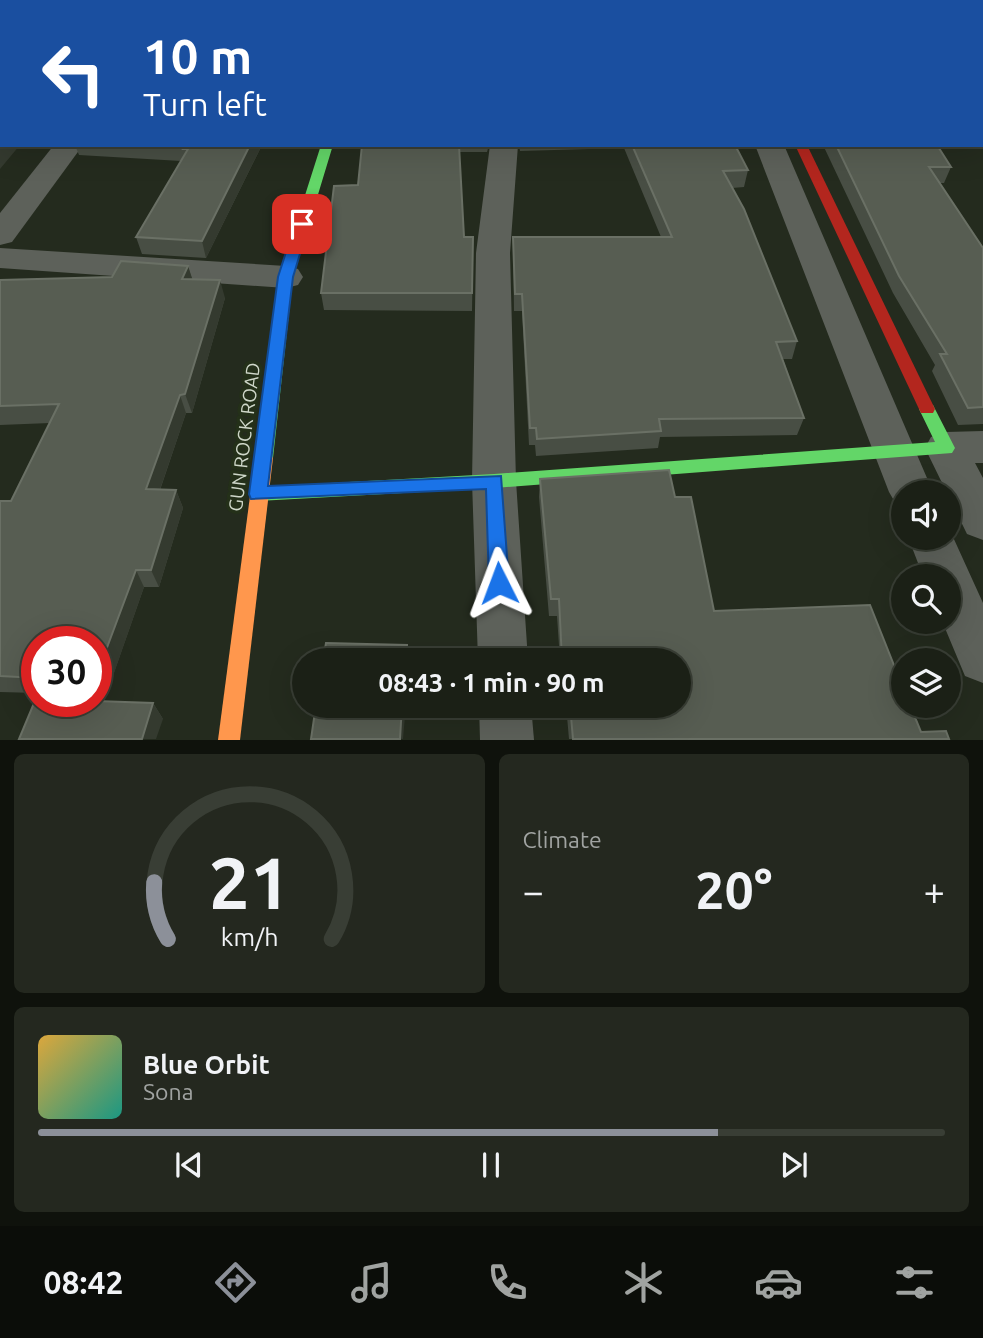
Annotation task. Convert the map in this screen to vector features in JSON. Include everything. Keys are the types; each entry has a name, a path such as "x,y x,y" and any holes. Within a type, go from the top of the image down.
{"street":[{"path":"0,235 67,147"},
{"name":"GUN ROCK ROAD","path":"229,740 286,277 326,147"},
{"path":"502,648 494,481 493,253 504,147"},
{"path":"770,147 906,480"},
{"path":"802,147 964,447 983,521"},
{"path":"0,258 286,277"},
{"path":"258,494 494,481 893,450 964,447"},
{"path":"961,607 983,659"},
{"path":"506,718 507,740"}],"building":[{"path":"249,147 202,241 136,237 188,149 183,149"},
{"path":"362,147 459,147 464,237 473,237 472,293 321,293 334,186 358,185"},
{"path":"633,147 736,147 748,170 723,171 744,209 797,341 776,342 804,418 659,419 661,431 537,439 536,428 530,428 522,294 515,294 513,237 672,237"},
{"path":"837,147 938,147 951,167 929,167 983,248 983,407 968,408 940,354 947,354 899,276"},
{"path":"121,261 188,266 182,279 220,280 185,394 180,395 146,489 176,490 151,570 136,570 112,634 112,626 21,626 21,677 0,676 0,501 11,501 59,404 0,406 0,280 112,277"},
{"path":"669,470 675,497 691,497 714,611 870,605 891,658 891,718 915,718 921,732 946,731 949,739 573,739 571,718 691,718 691,648 561,648 559,599 551,599 540,479"},
{"path":"326,643 407,645 407,648 325,648"},
{"path":"112,702 153,703 142,739 19,739 28,717 112,717"},
{"path":"314,718 401,718 400,739 311,739"}],"traffic: fast":[{"path":"264,458 286,277 326,147"},
{"path":"258,494 494,481 946,448 927,409"}],"traffic: slow":[{"path":"229,740 264,458"}],"traffic: jam":[{"path":"802,147 927,409"}],"route":[{"path":"302,224 286,277 258,494 494,481 499,583"}]}
